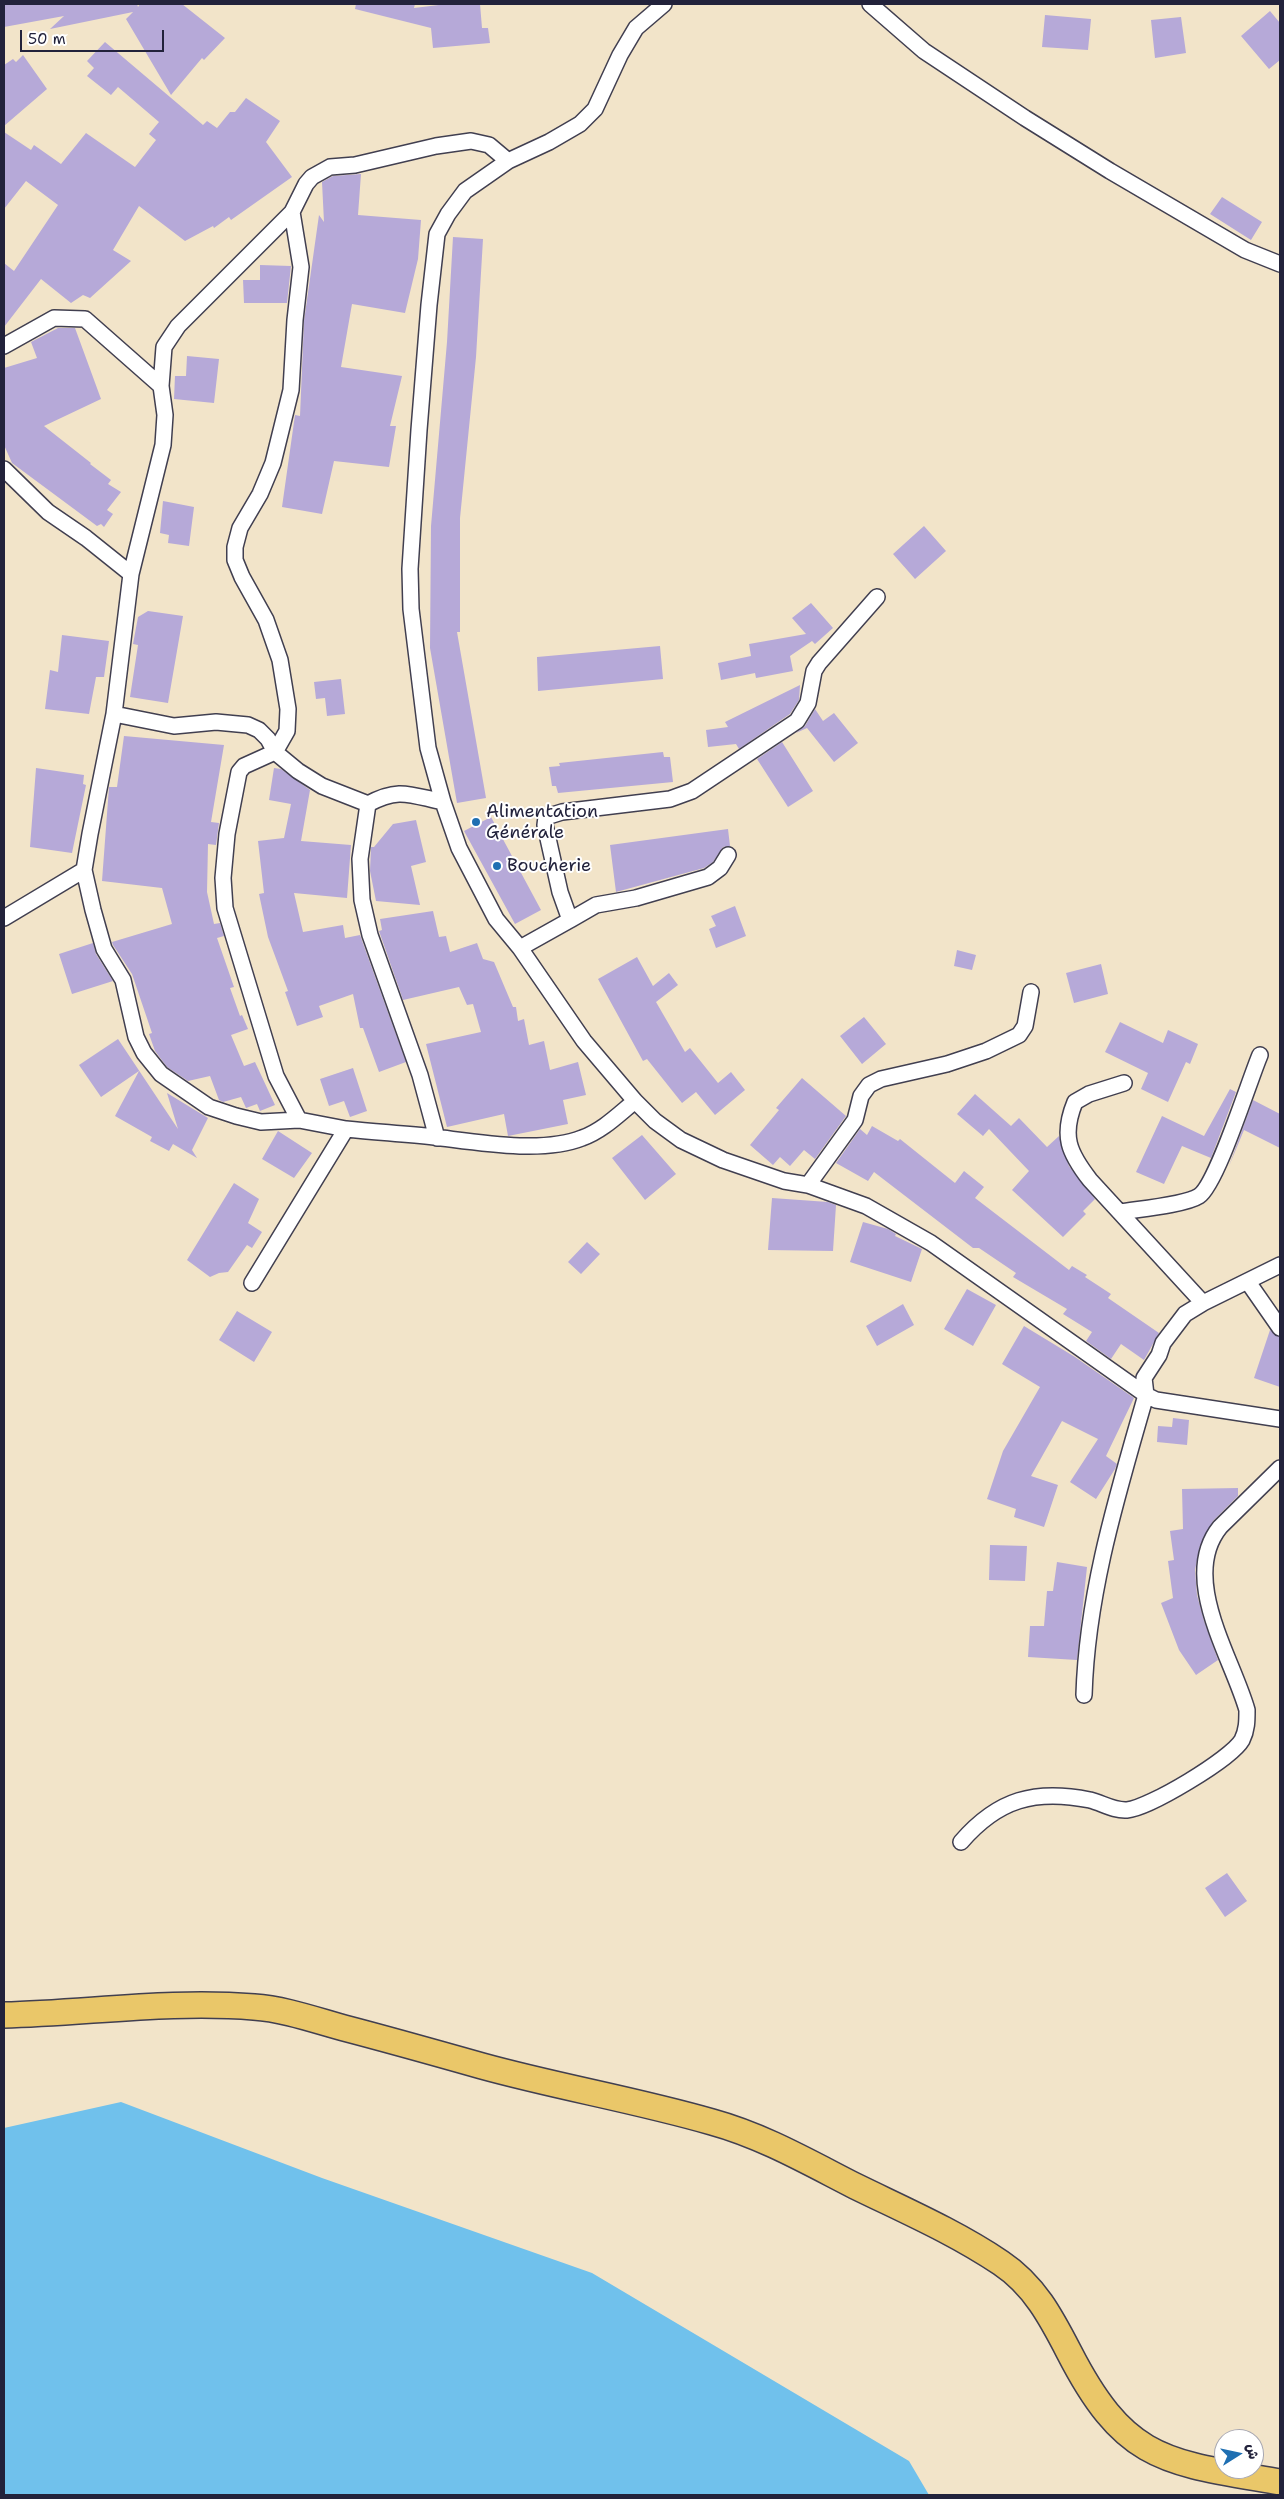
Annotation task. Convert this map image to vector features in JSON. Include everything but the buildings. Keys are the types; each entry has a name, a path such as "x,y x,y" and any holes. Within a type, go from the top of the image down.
{"main road":[{"path":"4,2015 190,2005 260,2007 306,2017 488,2068 704,2120 752,2135 917,2215 999,2262 1021,2278 1048,2312 1086,2385 1100,2406 1132,2440 1148,2451 1198,2468 1280,2482"}],"street":[{"path":"664,4 636,28 620,55 595,109 580,124 549,142 508,161 466,191 448,214 437,234 432,266 410,569 410,609 428,748 443,802 460,848 496,919 520,948 584,1041 635,1101 655,1121 681,1140 732,1163 784,1181 808,1185 866,1206 931,1243 1146,1395 1156,1400 1280,1419"},
{"path":"870,4 924,51 1025,118 1110,171 1237,245 1280,264"},
{"path":"508,161 489,145 472,141 436,146 356,165 330,168 312,177 306,184 292,212 178,326 164,347 161,386 164,415 162,444 131,574 114,714 84,870 104,949 123,980 136,1038 144,1053 161,1074 209,1107 261,1122 300,1120 346,1129 463,1142 502,1144 564,1143 582,1138 601,1129 635,1101"},
{"path":"292,212 301,267 290,390 273,463 260,494 240,528 235,547 235,560 242,577 266,620 280,660 288,709 287,731 275,752 244,766 236,783 224,869 225,908 276,1076 300,1120"},
{"path":"4,346 54,318 85,319 161,386"},
{"path":"4,470 48,512 86,538 131,574"},
{"path":"570,920 560,892 545,825 546,817 562,812 670,799 692,791 733,764 797,721 808,703 814,671 819,663 877,597"},
{"path":"114,714 174,726 216,722 248,725 259,730 268,739 275,752 298,771 322,786 368,804"},
{"path":"368,804 384,795 397,792 443,802"},
{"path":"368,804 360,859 362,900 370,935 420,1075 437,1138"},
{"path":"520,948 596,905 636,898 708,877 720,868 728,855"},
{"path":"4,918 84,870"},
{"path":"808,1185 855,1120 861,1096 869,1085 881,1079 947,1064 986,1051 1018,1036 1025,1026 1031,992"},
{"path":"1120,1212 1187,1200 1199,1196 1218,1165 1260,1055"},
{"path":"1124,1084 1089,1094 1074,1102 1068,1124 1069,1143 1073,1158 1090,1180 1203,1303"},
{"path":"252,1283 346,1129"},
{"path":"1084,1695 1085,1655 1099,1572 1146,1395 1144,1378 1159,1355 1163,1343 1185,1314 1203,1303 1280,1265"},
{"path":"1248,1282 1280,1328"},
{"path":"961,1842 974,1827 994,1811 1012,1803 1040,1796 1067,1796 1123,1810 1133,1809 1182,1784 1233,1752 1242,1740 1247,1726 1247,1710 1211,1613 1205,1584 1207,1550 1212,1537 1220,1527 1280,1468"}],"water":[{"path":"121,2102 322,2178 592,2273 909,2461 929,2495 4,2495 4,2128"}],"place":[{"name":"Alimentation Générale","path":"476,822"},
{"name":"Boucherie","path":"497,866"}]}
